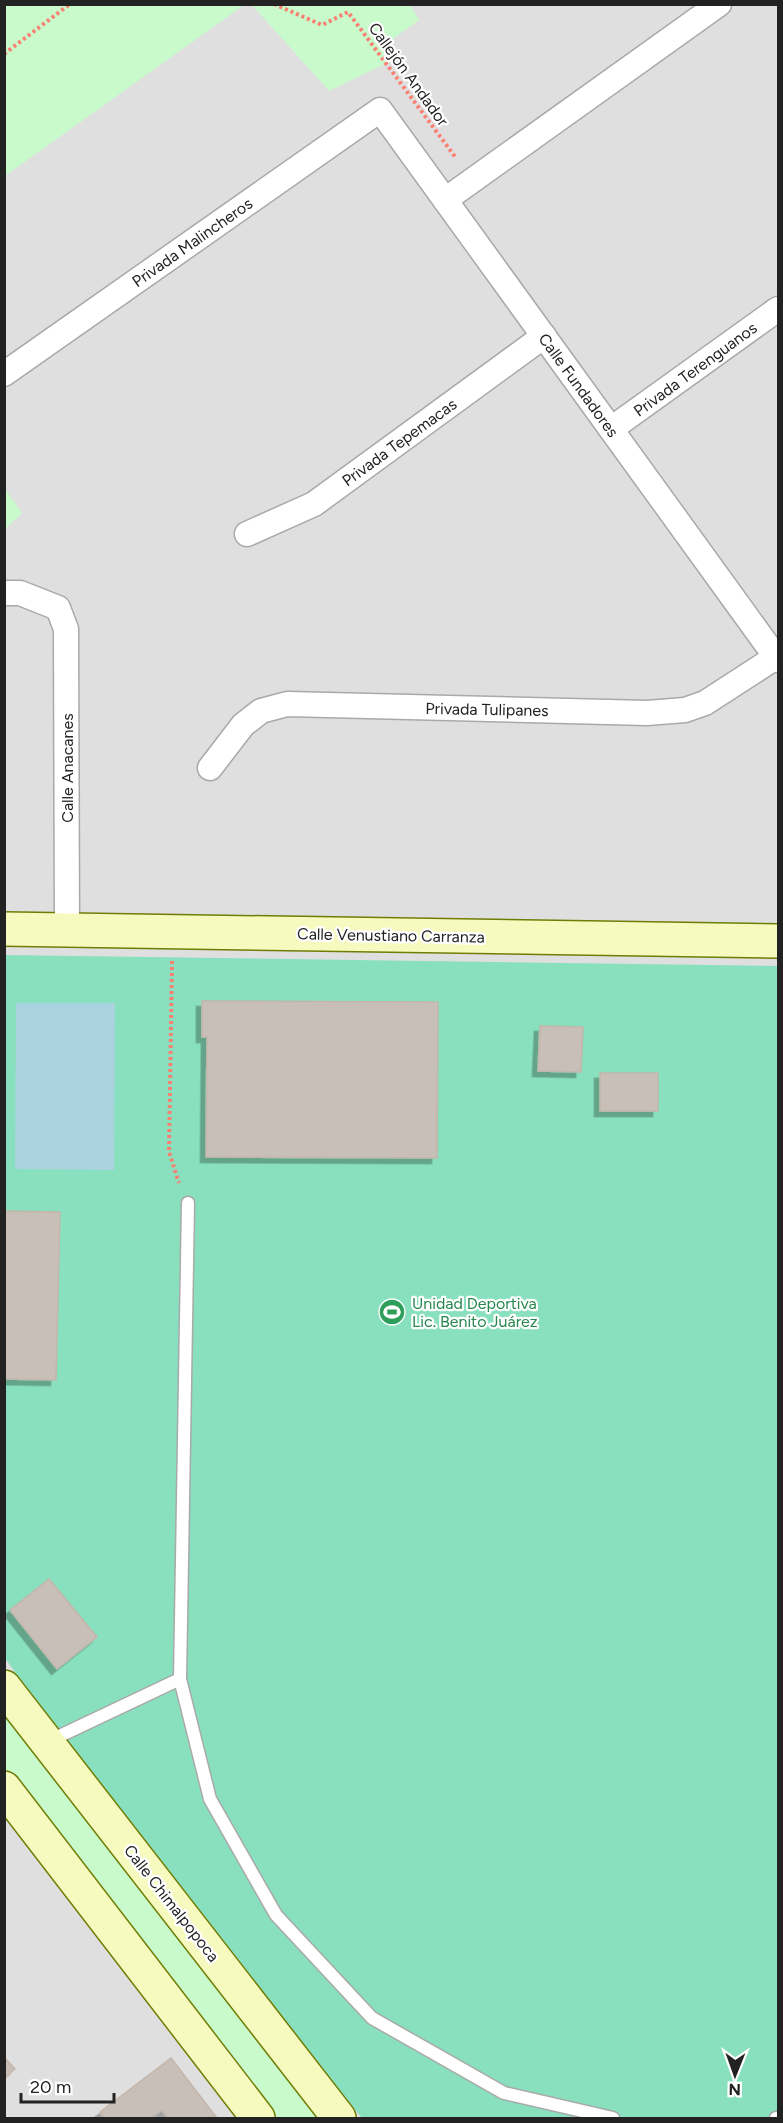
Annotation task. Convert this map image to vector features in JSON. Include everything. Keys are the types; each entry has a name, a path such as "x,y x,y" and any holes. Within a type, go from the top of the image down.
{"main road":[{"name":"Calle Venustiano Carranza","path":"4,929 778,941"},
{"name":"Calle Chimalpopoca","path":"4,1687 339,2118"},
{"path":"4,1788 258,2118"}],"street":[{"path":"445,200 719,4"},
{"name":"Calle Fundadores","path":"380,110 777,658"},
{"name":"Privada Malincheros","path":"4,374 380,110"},
{"name":"Privada Terenguanos","path":"611,429 778,309"},
{"name":"Privada Tepemacas","path":"247,534 314,504 543,336"},
{"name":"Calle Anacanes","path":"4,593 20,593 58,608 66,629 67,930"},
{"name":"Privada Tulipanes","path":"210,768 243,725 261,711 287,704 647,713 685,710 705,703 777,658"}],"lane":[{"path":"188,1203 180,1679 210,1799 276,1915 372,2018 504,2093 613,2118"},
{"path":"48,1742 180,1679"}],"path":[{"path":"4,54 70,4"},
{"name":"Callejón Andador","path":"274,4 322,25 348,12 456,158"},
{"path":"172,932 169,1152 188,1203"}],"shaded area":[{"path":"5,5 778,5 778,2118 5,2118"}],"green space":[{"path":"5,4 244,4 244,5 5,176"},
{"path":"252,5 410,5 419,20 386,44 395,59 329,91"},
{"path":"5,489 22,513 4,529"},
{"name":"Unidad Deportiva Lic. Benito Juárez","path":"4,955 778,966 778,2118 362,2118 138,1849 5,1658"},
{"path":"4,1695 330,2118 270,2118 5,1772"}],"water":[{"path":"16,1003 115,1003 114,1170 15,1169"}],"building":[{"path":"202,1001 438,1002 437,1158 206,1157 207,1037 202,1037"},
{"path":"540,1026 583,1027 581,1072 538,1071"},
{"path":"600,1073 658,1073 658,1111 600,1111"},
{"path":"4,1211 60,1212 56,1380 4,1379"},
{"path":"49,1579 97,1637 57,1669 10,1610"},
{"path":"4,2057 15,2069 4,2078"},
{"path":"171,2058 217,2118 168,2118 162,2110 150,2118 105,2118 100,2112"}],"place":[{"name":"Unidad Deportiva Lic. Benito Juárez","path":"392,1312"}]}
